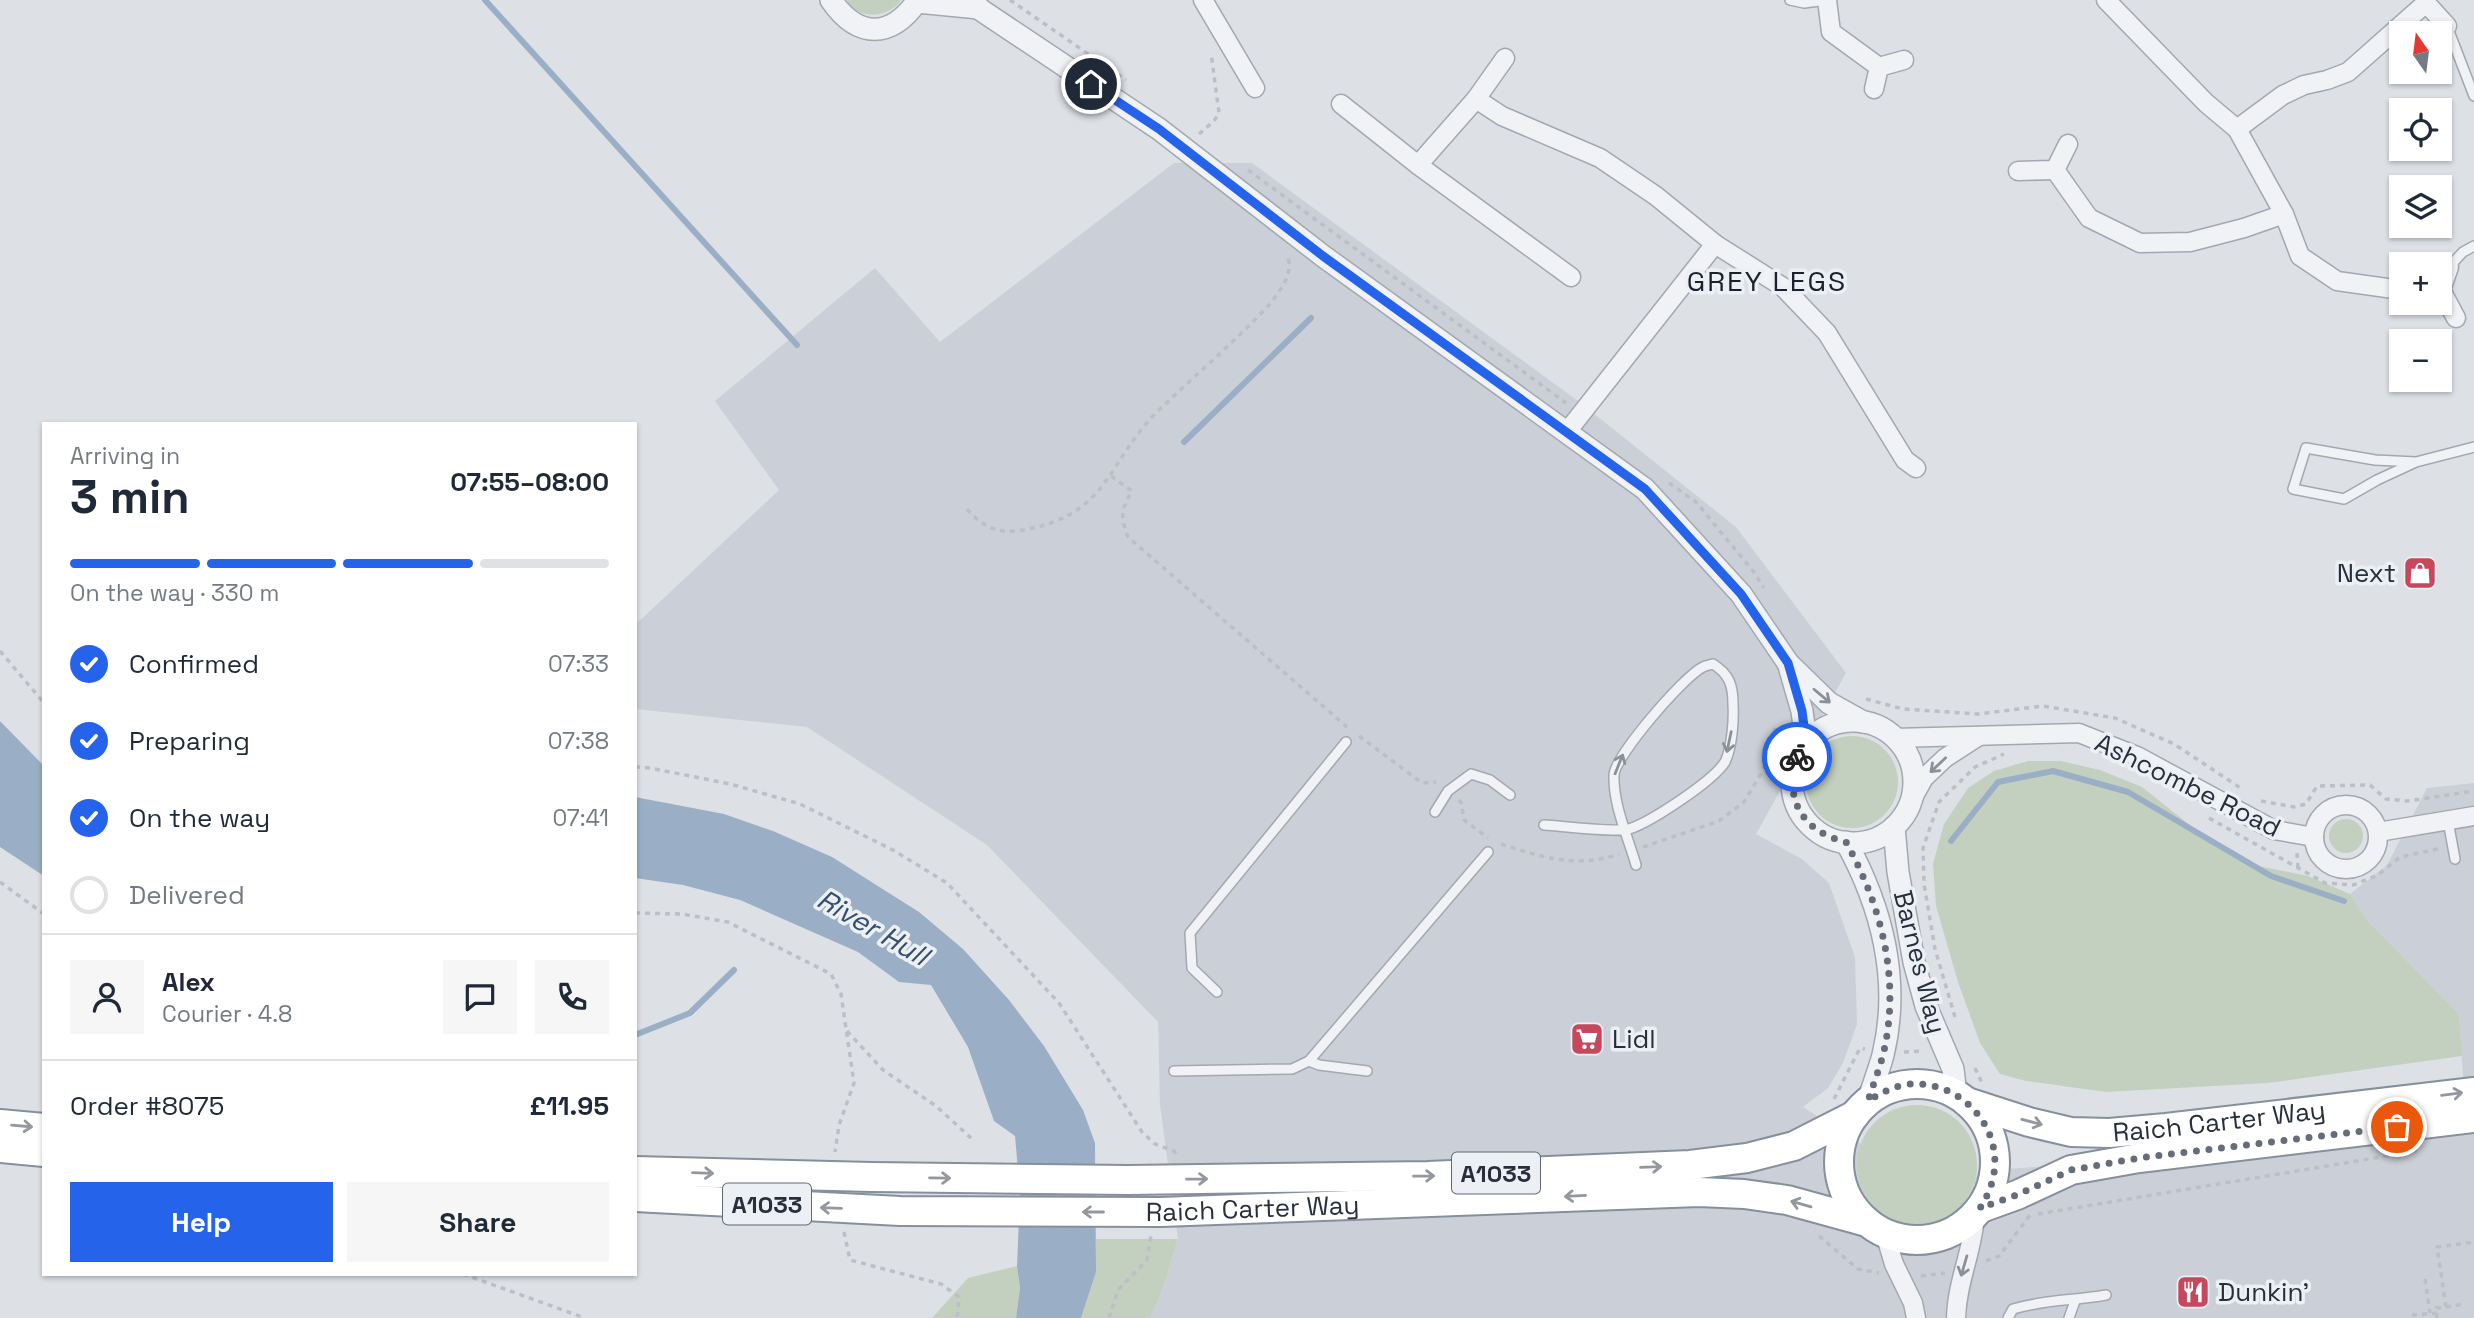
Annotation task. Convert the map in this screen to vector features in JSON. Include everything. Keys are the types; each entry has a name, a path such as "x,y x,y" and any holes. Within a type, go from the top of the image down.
{"highway":[{"name":"A1033","path":"1861,1108 1884,1091 1902,1085 1938,1087 1961,1098"},
{"name":"Raich Carter Way","path":"1961,1098 2029,1122 2071,1132 2109,1133 2474,1092"},
{"path":"1961,1098 1980,1116 1990,1133 1995,1152 1995,1172 1990,1191 1978,1212"},
{"name":"Raich Carter Way","path":"637,1171 1128,1180 1428,1176 1690,1165 1747,1158 1794,1146 1861,1108"},
{"path":"1861,1108 1845,1132 1839,1151 1839,1171 1844,1191 1853,1208 1876,1228"},
{"name":"Raich Carter Way","path":"1978,1212 2071,1170 2139,1158 2474,1118"},
{"path":"0,1124 42,1128"},
{"path":"0,1149 42,1152"},
{"name":"Raich Carter Way","path":"637,1197 1156,1221 1699,1192 1787,1200 1876,1228"},
{"name":"A1033","path":"1876,1228 1902,1239 1937,1238 1953,1232 1978,1212"}],"street":[{"path":"831,0 848,21 871,30 897,24 917,1 973,4 1159,129 1286,228 1645,489 1741,594 1788,663 1829,702 1895,738 1906,752 1912,769 1913,787 1909,804"},
{"path":"1203,0 1255,88"},
{"path":"1827,0 1831,32 1880,68"},
{"path":"2106,0 2206,103 2237,129 2284,214 2300,256 2337,281 2389,288"},
{"path":"2237,129 2283,95 2304,85 2348,72 2425,2 2442,21"},
{"path":"1418,165 1476,99 1505,58"},
{"path":"1880,68 1904,60"},
{"path":"1874,89 1880,68"},
{"path":"1476,99 1503,116 1600,159 1656,196 1715,244 1783,287 1828,333 1905,460 1916,468"},
{"path":"1341,104 1418,165 1571,277"},
{"path":"2055,170 2068,144"},
{"path":"2055,170 2090,218 2140,243 2190,242 2284,214"},
{"path":"2018,171 2055,170"},
{"path":"1566,433 1715,244"},
{"path":"2452,311 2456,318"},
{"path":"1788,663 1802,711 1806,742"},
{"path":"1863,722 1847,721 1818,732 1806,742 1793,770 1792,785 1796,804 1805,820 1831,839 1846,842 1871,840 1894,827 1924,778 1945,758 1979,736"},
{"name":"Ashcombe Road","path":"1895,738 2079,733 2137,756 2274,830 2314,837"},
{"path":"2344,805 2357,807 2369,814 2378,832 2376,851 2368,862 2343,870 2322,859 2316,849 2314,837 2316,825 2323,815 2332,808 2344,805"},
{"path":"2378,832 2474,816"},
{"name":"Barnes Way","path":"1894,827 1898,872 1914,962 1926,1006 1953,1069 1961,1098"},
{"name":"Barnes Way","path":"1846,842 1873,899 1882,929 1890,991 1883,1054 1861,1108"},
{"path":"1956,1318 1962,1270 1974,1237 1978,1212"},
{"path":"1876,1228 1913,1303 1916,1318"}],"lane":[{"path":"1790,0 1804,3 1827,0"},
{"path":"2452,39 2474,96"},
{"path":"2452,264 2463,252 2474,246"},
{"path":"2416,462 2375,460 2305,448 2293,489 2344,499 2416,462 2474,447"},
{"path":"1544,825 1626,830 1645,823 1712,777 1726,761 1734,721 1730,680 1724,671 1713,664 1702,667 1672,695 1623,753 1614,773 1617,800 1626,830 1632,850 1636,865"},
{"path":"1217,992 1192,968 1190,933 1346,743"},
{"path":"1435,812 1448,791 1471,774 1490,780 1510,795"},
{"path":"2448,821 2455,859"},
{"path":"1174,1071 1292,1069 1309,1061 1488,852"},
{"path":"1309,1061 1319,1065 1367,1071"},
{"path":"2008,1318 2013,1309 2036,1303 2061,1299 2075,1301 2106,1295"},
{"path":"2069,1318 2075,1301"}],"path":[{"path":"1199,135 1219,113 1210,48"},
{"path":"967,509 978,522 989,528 1021,531 1050,525 1084,507 1111,476 1143,428 1254,321 1284,285 1290,271 1290,259 1276,242 1301,208"},
{"path":"1111,476 1132,491 1123,508 1123,523 1128,537 1340,721 1422,783 1436,781 1448,791 1461,802 1464,820 1492,841 1546,859 1583,863 1632,850 1718,821 1744,803 1765,767 1775,728"},
{"path":"0,651 42,702"},
{"path":"1955,1017 1933,936 1924,884 1923,848 1939,802 1975,767 2007,754"},
{"path":"637,767 730,784 800,804 893,850 947,883 1059,1003 1142,1132 1155,1144 1174,1151 1179,1165"},
{"path":"2207,817 2325,883 2353,885 2378,875 2400,857 2453,846"},
{"path":"0,882 42,913"},
{"path":"637,913 682,914 728,922 831,974 841,993 854,1083 835,1140 835,1162"},
{"path":"845,1030 883,1070 936,1106 971,1138"},
{"path":"1109,1318 1118,1290 1147,1259 1156,1221"},
{"path":"843,1226 850,1260 941,1284 959,1297 957,1318"},
{"path":"2445,1307 2437,1247 2474,1242"},
{"path":"469,1276 585,1318"},
{"path":"2425,1279 2430,1313"},
{"path":"2412,1315 2437,1315 2436,1308 2464,1304"}],"shaded area":[{"path":"1174,163 1252,163 1578,401 1736,527 1846,673 1756,834 1802,859 1829,883 1855,957 1857,1024 1843,1063 1828,1088 1803,1107 1861,1144 1857,1169 1877,1210 1901,1224 1921,1226 1968,1199 1978,1171 2090,1163 2465,1107 2459,1014 2368,921 2350,894 2387,865 2427,788 2474,783 2474,1318 1150,1318 1162,1291 1178,1239 1160,1105 1158,1022 987,845 807,727 637,709 637,623 779,490 715,401 875,268 940,342"}],"green space":[{"path":"847,0 901,0 889,11 874,15 858,11"},
{"path":"1852,736 1870,740 1884,750 1894,764 1898,782 1894,800 1884,814 1870,824 1852,828 1834,824 1820,814 1810,800 1806,782 1810,764 1820,750 1834,740"},
{"path":"2028,761 2061,761 2100,770 2142,787 2201,834 2258,866 2308,876 2350,894 2368,921 2459,1014 2462,1056 2268,1083 2106,1092 2026,1081 2000,1074 1980,1043 1958,982 1936,906 1933,864 1944,824 1968,788 1994,771"},
{"path":"2346,819 2358,824 2363,836 2358,848 2346,853 2334,848 2329,836 2334,824"},
{"path":"1917,1105 1940,1110 1959,1123 1972,1142 1977,1165 1972,1188 1959,1207 1940,1220 1917,1225 1894,1220 1875,1207 1862,1188 1857,1165 1862,1142 1875,1123 1894,1110"},
{"path":"1096,1239 1178,1239 1162,1291 1150,1318 1081,1318 1096,1272"},
{"path":"1017,1266 1020,1288 1016,1318 932,1318 968,1278"}],"water":[{"path":"0,721 42,764 42,875 0,847"},
{"name":"River Hull","path":"637,797 724,814 773,831 832,857 919,912 963,949 1009,1000 1044,1046 1083,1110 1095,1143 1096,1272 1081,1318 1016,1318 1020,1288 1017,1266 1020,1194 1015,1136 994,1121 968,1047 931,985 899,982 858,952 740,900 683,885 637,878"}],"waterway":[{"path":"485,0 797,345"},
{"path":"1184,442 1311,318"},
{"path":"1951,841 1998,782 2053,771 2128,792 2271,876 2344,901"},
{"path":"637,1034 690,1013 734,970"}],"way so far":[{"path":"1797,757 1792,785 1796,804 1805,820 1817,831 1831,839 1846,842 1873,899 1882,929 1890,991 1888,1023 1883,1054 1868,1101 1884,1091 1902,1085 1920,1084 1938,1087 1967,1102 1990,1133 1995,1152 1995,1172 1990,1191 1980,1208 2017,1195 2071,1170 2139,1158 2397,1127"}],"place":[{"name":"Next","path":"2420,573"},
{"name":"Lidl","path":"1587,1039"},
{"name":"Dunkin'","path":"2193,1292"}],"district":[{"name":"GREY LEGS","path":"1767,281"}],"route":[{"path":"1091,84 1159,129 1323,256 1645,489 1741,594 1788,663 1802,711 1806,742 1797,757"}]}
